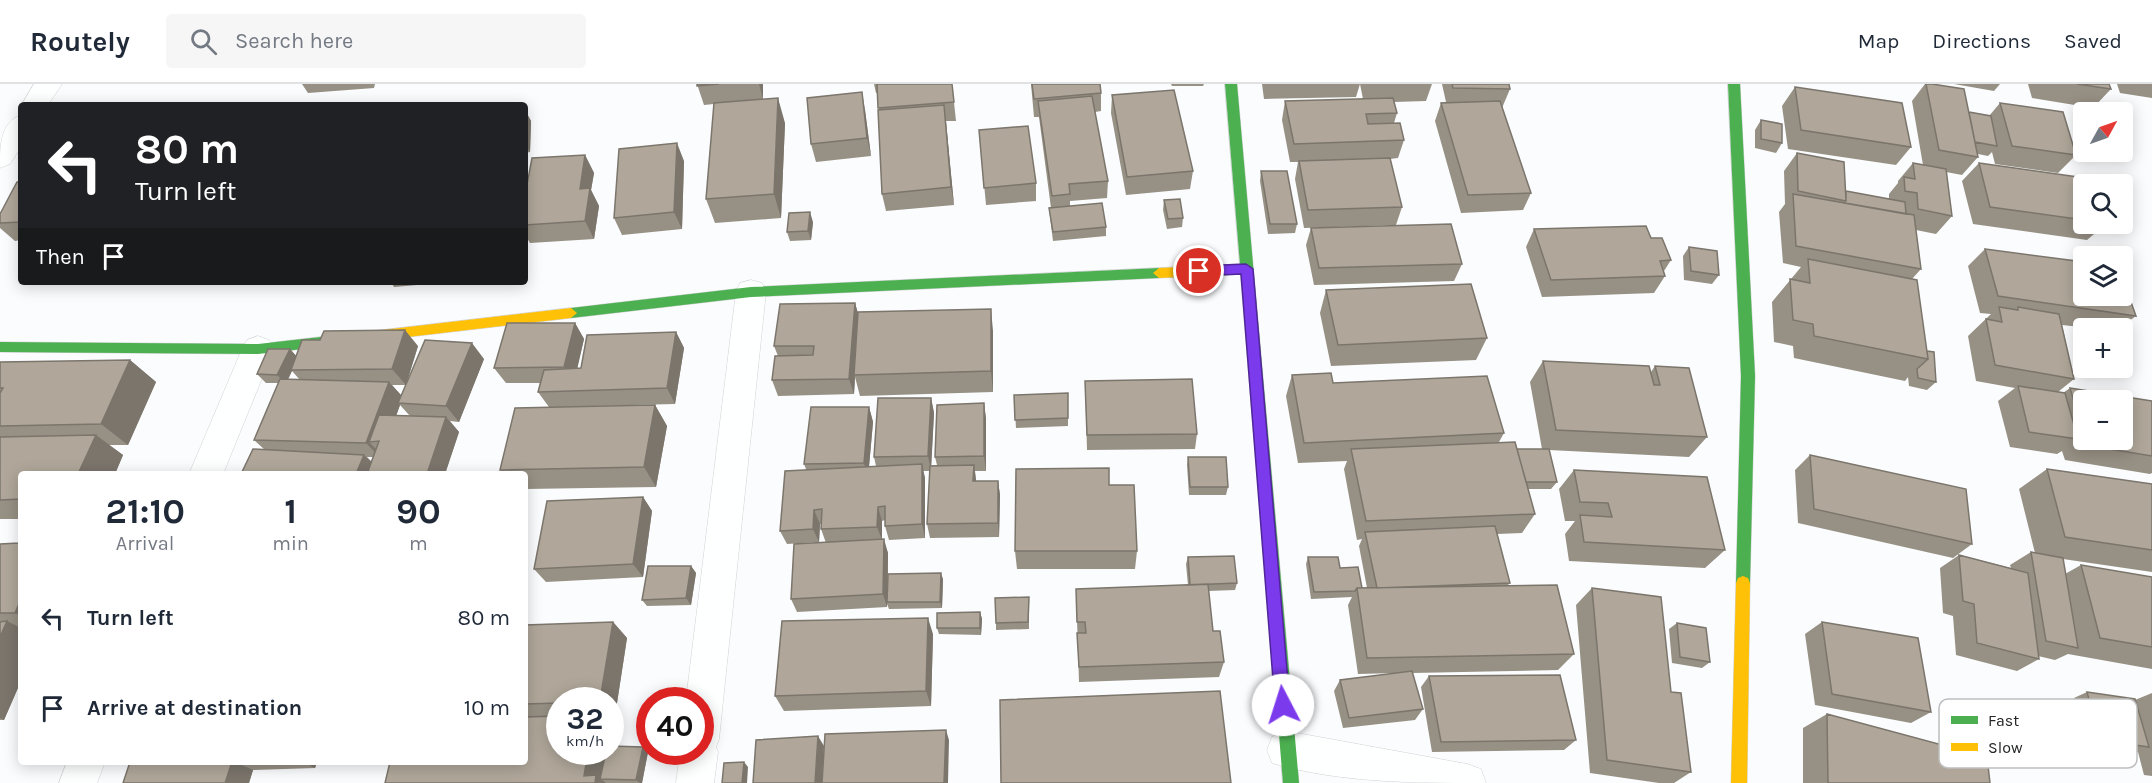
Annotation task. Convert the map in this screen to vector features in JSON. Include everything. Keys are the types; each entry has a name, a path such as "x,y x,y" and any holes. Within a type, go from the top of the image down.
{"street":[{"path":"36,102 48,84"},
{"path":"1231,84 1289,766 1467,783"},
{"path":"1734,84 1748,376 1739,783"},
{"path":"0,157 18,130"},
{"path":"0,347 258,349 752,292 1246,269"},
{"path":"706,687 752,292"},
{"path":"207,471 258,349"},
{"path":"78,783 85,765"},
{"path":"695,783 697,765"}],"building":[{"path":"877,84 952,84 954,102 878,108"},
{"path":"1032,84 1100,84 1101,93 1034,99"},
{"path":"1452,84 1509,84 1510,89 1453,88"},
{"path":"1926,84 1964,89 1978,157 1939,150"},
{"path":"2077,84 2109,84 2111,89"},
{"path":"1795,87 1902,103 1911,147 1801,130"},
{"path":"1174,90 1193,171 1127,177 1112,95"},
{"path":"862,92 867,138 811,144 807,98"},
{"path":"1092,96 1108,181 1069,184 1070,194 1052,196 1038,101"},
{"path":"778,98 774,194 706,199 714,103"},
{"path":"1393,98 1397,113 1366,114 1368,124 1400,123 1404,140 1294,144 1285,101"},
{"path":"1500,101 1531,193 1468,195 1441,103"},
{"path":"2000,103 2063,112 2073,145 2073,155 2012,146"},
{"path":"944,105 951,187 882,194 878,110"},
{"path":"1969,112 1991,116 1997,146 1975,142"},
{"path":"1761,120 1782,124 1782,143 1761,139"},
{"path":"1028,126 1036,183 984,188 979,130"},
{"path":"677,143 674,212 614,218 619,149"},
{"path":"1797,153 1844,162 1846,201 1798,191"},
{"path":"585,155 580,189 590,188 585,221 528,225 528,179 532,158"},
{"path":"1390,158 1402,207 1308,210 1299,161"},
{"path":"1913,163 1946,169 1952,216 1918,209 1917,193 1905,191 1904,177 1915,179"},
{"path":"1979,163 2073,176 2073,218 1990,207"},
{"path":"1261,171 1287,171 1297,224 1270,224"},
{"path":"18,182 18,222 0,223 0,214"},
{"path":"1846,191 1905,202 1906,214 1844,203"},
{"path":"1793,194 1914,215 1921,269 1796,246"},
{"path":"1180,199 1183,218 1168,219 1164,200"},
{"path":"1102,203 1106,227 1053,232 1049,208"},
{"path":"810,212 808,231 787,232 789,213"},
{"path":"1451,224 1462,264 1319,268 1311,228"},
{"path":"1646,226 1651,238 1662,238 1671,260 1660,261 1665,276 1551,280 1534,229"},
{"path":"1689,247 1717,251 1719,275 1691,271"},
{"path":"1985,249 2073,261 2073,306 2132,306 2136,316 1998,296"},
{"path":"1808,259 1917,280 1928,359 1814,336 1813,324 1793,320 1790,279 1810,283"},
{"path":"1471,284 1487,338 1338,345 1326,290"},
{"path":"855,303 849,379 772,380 775,356 813,355 814,346 774,346 780,304"},
{"path":"1999,307 2018,310 2018,307 2059,314 2074,379 1995,365 1986,319 2002,322"},
{"path":"991,309 991,371 854,375 858,312"},
{"path":"507,323 575,323 564,367 494,368"},
{"path":"405,330 392,369 291,370 302,340 320,340 324,331"},
{"path":"676,332 667,388 538,392 544,370 581,368 587,335"},
{"path":"425,340 472,343 446,406 398,403"},
{"path":"268,349 290,349 277,375 257,374"},
{"path":"1927,351 1934,352 1936,382 1918,378 1917,369 1928,359"},
{"path":"130,360 101,424 0,426 0,393 3,388 0,388 0,362"},
{"path":"1543,361 1649,366 1654,385 1660,385 1655,366 1689,368 1707,437 1556,430"},
{"path":"1331,373 1333,383 1487,376 1504,433 1304,443 1292,375"},
{"path":"280,379 389,382 366,443 254,440"},
{"path":"1192,379 1197,434 1087,435 1085,381"},
{"path":"2018,386 2065,393 2073,421 2073,438 2029,432"},
{"path":"1068,393 1068,418 1015,420 1014,395"},
{"path":"878,398 931,398 928,456 874,457"},
{"path":"2133,398 2152,401 2152,456 2116,450 2133,450"},
{"path":"984,403 984,456 935,457 937,405"},
{"path":"655,405 644,467 500,470 515,408"},
{"path":"811,407 869,407 864,463 804,464"},
{"path":"379,415 446,417 428,471 368,471 379,441 369,442"},
{"path":"96,435 79,471 18,471 18,499 0,500 0,437"},
{"path":"1515,442 1535,514 1366,521 1351,449"},
{"path":"253,449 364,455 357,471 242,471"},
{"path":"1517,449 1549,449 1557,482 1526,482"},
{"path":"1810,455 1966,489 1972,544 1814,509"},
{"path":"1188,457 1226,457 1228,487 1190,487"},
{"path":"922,464 922,524 885,526 885,506 878,507 877,527 821,529 822,509 814,510 813,529 780,531 785,471"},
{"path":"974,465 973,481 998,481 998,523 927,524 930,466"},
{"path":"1109,468 1109,485 1134,485 1137,551 1015,551 1016,469"},
{"path":"2047,469 2152,484 2152,550 2065,537"},
{"path":"1574,470 1707,477 1725,550 1584,542 1580,515 1612,517 1608,503 1580,502"},
{"path":"643,497 633,564 534,569 547,501"},
{"path":"1495,526 1510,583 1377,588 1365,532"},
{"path":"884,539 883,594 791,599 794,544"},
{"path":"18,543 18,606 15,613 0,613 0,544"},
{"path":"2031,552 2063,558 2078,648 2046,641"},
{"path":"1959,555 2028,573 2039,659 1977,643 1974,604 1963,601"},
{"path":"1234,556 1237,583 1190,585 1188,557"},
{"path":"1308,557 1338,557 1340,568 1358,567 1362,588 1357,588 1355,591 1314,592"},
{"path":"2081,565 2152,577 2152,647 2100,638"},
{"path":"648,566 691,566 686,598 642,600"},
{"path":"941,573 940,602 887,602 888,574"},
{"path":"1208,584 1213,631 1220,631 1224,662 1079,667 1077,633 1086,633 1085,622 1077,622 1076,589"},
{"path":"1557,585 1574,654 1367,658 1357,588"},
{"path":"1592,588 1661,597 1671,692 1681,693 1691,772 1607,760"},
{"path":"1029,597 1028,622 996,623 995,598"},
{"path":"980,612 980,628 937,628 937,613"},
{"path":"928,618 926,691 775,696 782,621"},
{"path":"7,621 0,637 0,622"},
{"path":"613,622 602,687 546,687 546,703 528,704 528,625"},
{"path":"1822,622 1918,638 1931,712 1832,694"},
{"path":"1677,623 1706,628 1710,662 1680,657"},
{"path":"1412,671 1423,709 1349,718 1340,680"},
{"path":"1560,675 1576,740 1441,742 1429,676"},
{"path":"1220,691 1231,783 1001,783 1000,700"},
{"path":"2087,692 2135,699 2089,699"},
{"path":"2137,706 2149,747 2137,745"},
{"path":"1827,714 1939,744 1939,768 1988,768 1990,783 1828,783"},
{"path":"546,716 546,765 586,765 584,776 596,775 595,783 385,783 389,765 528,765 528,717"},
{"path":"946,730 944,783 822,783 825,734"},
{"path":"818,736 815,783 753,783 756,740"},
{"path":"624,746 636,747 636,765 639,765 636,780 600,779 603,765 624,765"},
{"path":"744,762 742,783 722,783 724,763"},
{"path":"129,765 231,765 225,783 123,783"}],"traffic: fast":[{"path":"1231,84 1291,783"},
{"path":"1734,84 1748,376 1743,583"},
{"path":"571,313 751,292 1159,273"},
{"path":"0,347 258,349 365,337"}],"traffic: slow":[{"path":"1159,273 1246,269"},
{"path":"365,337 571,313"},
{"path":"1739,783 1743,583"}],"route":[{"path":"1199,271 1246,269 1283,705"}]}
